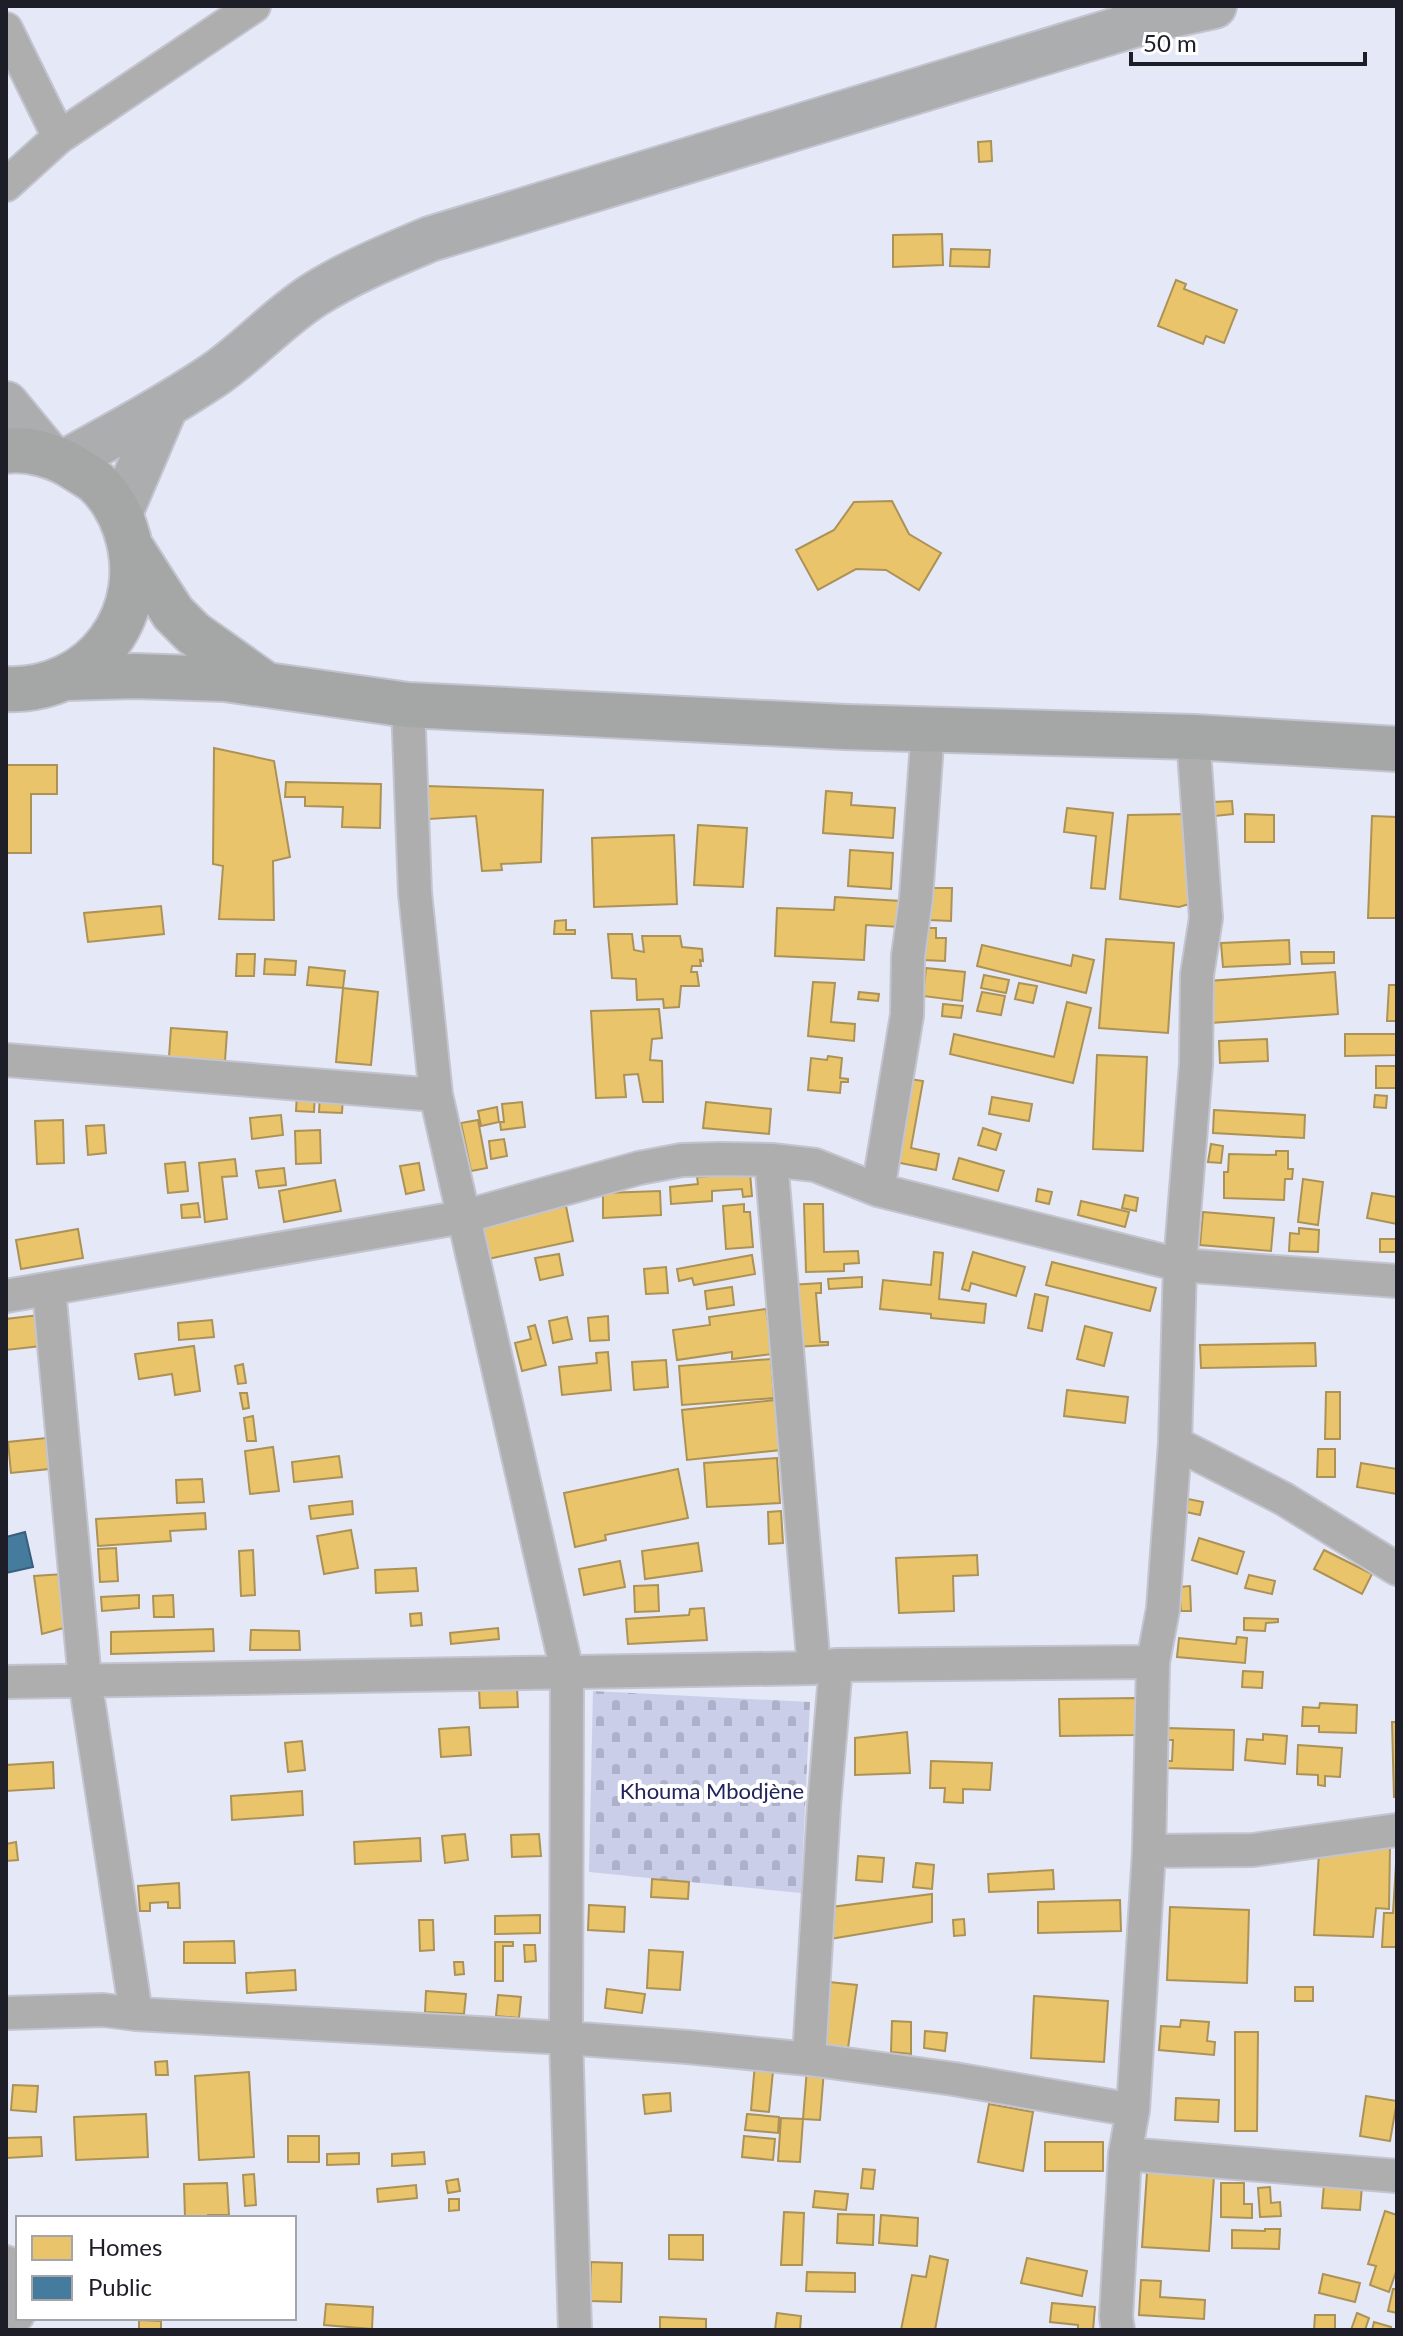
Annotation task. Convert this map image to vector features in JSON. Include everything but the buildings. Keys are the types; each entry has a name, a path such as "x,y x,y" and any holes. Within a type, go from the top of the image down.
{"main road":[{"path":"40,456 97,483 173,613 193,633 264,683"},
{"path":"26,688 98,656 121,625 133,588 126,531"},
{"path":"26,688 135,676 181,677 264,683 408,705 845,727 1193,737 1397,749"}],"street":[{"path":"6,185 59,137 254,6"},
{"path":"6,404 40,456 126,430 242,356 314,295 430,239 1151,13 1214,6"},
{"path":"6,29 59,137"},
{"path":"126,531 166,405"},
{"path":"408,705 415,893 436,1095 567,1671 566,2038 575,2330"},
{"path":"878,1190 907,1015 908,956 916,898 928,729"},
{"path":"1118,2330 1116,2317 1125,2154 1133,2110 1149,1851 1153,1662 1163,1609 1175,1443 1180,1265 1196,1064 1197,975 1206,918 1193,737"},
{"path":"6,1060 436,1095"},
{"path":"6,1296 463,1217 639,1168 667,1162 720,1159 815,1165 878,1190 1180,1265 1397,1281"},
{"path":"771,1160 825,1666 824,1806 809,2059"},
{"path":"49,1290 85,1680 136,2014"},
{"path":"1175,1443 1284,1499 1397,1569"},
{"path":"6,1682 1153,1662"},
{"path":"1149,1851 1253,1850 1397,1830"},
{"path":"6,2013 103,2010 566,2038 809,2059 967,2081 1133,2110"},
{"path":"1125,2154 1397,2176"},
{"path":"6,2262 16,2308"}],"green space":[{"name":"Khouma Mbodjène","path":"593,1691 810,1702 801,1893 589,1872"}]}
